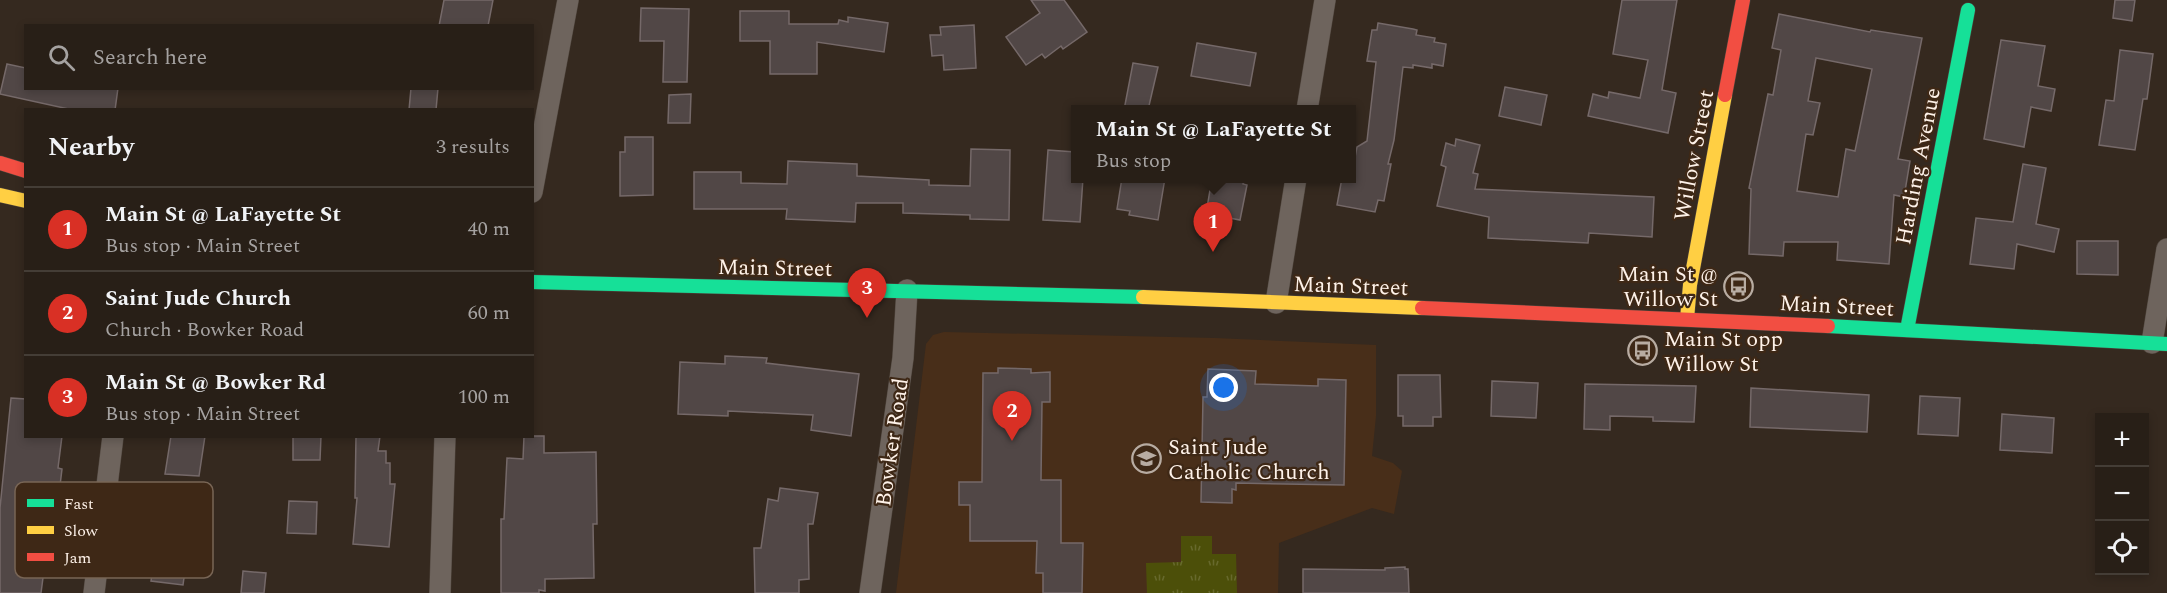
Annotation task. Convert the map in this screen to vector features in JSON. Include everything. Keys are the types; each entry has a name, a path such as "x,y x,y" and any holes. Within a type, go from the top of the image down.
{"main road":[{"name":"Willow Street","path":"1687,319 1690,285 1743,0"},
{"name":"Harding Avenue","path":"1907,330 1968,10"},
{"path":"0,163 24,170"},
{"path":"0,195 24,201"},
{"name":"Main Street","path":"534,282 907,290 1276,303 1687,319 2159,344"}],"street":[{"path":"534,181 568,0"},
{"path":"1308,105 1325,0"},
{"path":"1276,303 1295,183"},
{"path":"2159,344 2167,249"},
{"name":"Bowker Road","path":"870,593 903,358 907,290"},
{"path":"107,482 113,438"},
{"path":"440,593 445,438"},
{"path":"94,593 96,578"}],"shaded area":[{"name":"Saint Jude Catholic Church","path":"944,332 1215,338 1376,345 1376,416 1372,456 1393,463 1402,471 1394,514 1372,508 1279,543 1278,593 896,593 926,344 933,335"}],"green space":[{"path":"1181,536 1212,536 1212,554 1236,554 1237,593 1147,593 1146,563 1181,562"}],"building":[{"path":"444,0 493,0 488,24 439,24"},
{"path":"1031,0 1064,0 1087,32 1063,49 1061,46 1045,58 1042,54 1026,65 1006,37 1040,13"},
{"path":"1622,0 1677,0 1662,90 1676,93 1668,133 1588,116 1593,94 1608,98 1609,92 1640,98 1648,60 1613,54"},
{"path":"2115,0 2135,0 2132,21 2113,18"},
{"path":"641,8 689,9 687,82 663,82 664,41 640,41"},
{"path":"740,11 789,11 789,24 838,24 839,20 848,22 848,17 888,23 884,52 817,42 817,74 770,74 770,41 740,41"},
{"path":"1779,14 1870,32 1871,30 1922,38 1898,159 1910,161 1904,197 1894,195 1889,264 1837,260 1838,242 1784,242 1783,256 1749,254 1751,189 1749,188 1768,94 1773,95 1781,50 1772,48","holes":["1816,58 1872,69 1855,151 1846,149 1838,197 1797,191 1806,134 1813,135 1820,103 1808,101"]},
{"path":"1378,23 1417,30 1416,35 1435,38 1434,42 1446,44 1443,66 1432,64 1432,68 1413,65 1413,68 1403,67 1384,201 1378,200 1375,212 1337,205 1341,183 1356,183 1357,147 1367,141 1376,62 1367,61 1372,30 1377,30"},
{"path":"974,25 976,68 944,70 943,55 932,56 930,35 941,35 940,27"},
{"path":"2001,40 2045,46 2038,86 2055,89 2051,111 2031,107 2024,147 1984,139"},
{"path":"1197,43 1256,53 1250,86 1191,76"},
{"path":"2120,50 2153,54 2147,99 2143,99 2135,150 2099,145 2106,100 2114,101"},
{"path":"1133,63 1158,67 1149,105 1125,105"},
{"path":"7,64 24,68 24,90 118,90 115,108 64,108 0,94"},
{"path":"1505,87 1547,95 1541,125 1499,116"},
{"path":"411,90 438,90 436,108 409,108"},
{"path":"691,94 690,123 668,123 669,95"},
{"path":"625,137 653,137 653,195 620,196 620,152 625,152"},
{"path":"1456,139 1480,145 1473,173 1478,174 1475,189 1654,197 1652,237 1589,233 1588,243 1488,238 1489,217 1437,206 1446,167 1441,165 1446,143 1455,146"},
{"path":"971,149 1010,150 1009,220 970,219 970,215 903,213 903,203 856,203 855,222 786,219 787,209 694,209 694,172 741,172 741,183 787,184 788,161 857,164 857,176 929,180 929,185 970,186"},
{"path":"1048,150 1071,152 1071,183 1083,183 1080,222 1043,220"},
{"path":"2023,164 2046,168 2036,224 2059,229 2054,252 2017,244 2014,269 1970,264 1976,218 2013,222"},
{"path":"1121,183 1164,183 1158,220 1129,215 1130,211 1117,209"},
{"path":"1211,183 1247,185 1240,220 1209,214 1210,209 1207,208"},
{"path":"2077,241 2118,241 2118,275 2077,274"},
{"path":"725,356 767,358 766,363 859,374 851,436 811,430 813,415 728,411 728,416 678,414 680,362 725,364"},
{"path":"998,368 1031,369 1031,373 1050,372 1050,402 1042,402 1041,480 1061,480 1061,543 1083,543 1082,593 1043,593 1043,573 1036,573 1037,541 970,541 970,505 959,505 959,482 982,482 983,373 998,373"},
{"path":"1208,369 1256,371 1255,384 1318,386 1318,379 1346,380 1344,485 1236,483 1236,490 1232,489 1232,503 1201,502 1203,397 1207,397"},
{"path":"1398,375 1440,375 1441,417 1433,417 1433,426 1403,426 1403,416 1398,416"},
{"path":"1492,381 1538,383 1536,418 1491,416"},
{"path":"1585,384 1696,386 1694,422 1653,421 1653,417 1610,416 1610,430 1584,429"},
{"path":"1751,388 1869,395 1867,432 1750,427"},
{"path":"1920,396 1960,398 1958,436 1918,434"},
{"path":"11,398 24,399 24,438 62,438 58,468 62,469 60,482 15,482 15,578 43,578 41,593 0,593 0,508"},
{"path":"2002,414 2054,418 2052,453 2000,450"},
{"path":"534,436 544,436 544,453 596,452 597,524 593,524 594,578 545,579 545,591 539,590 539,593 501,593 501,519 504,519 507,458 523,459 524,438 534,438"},
{"path":"171,438 205,438 199,476 165,474"},
{"path":"293,438 321,438 320,460 293,460"},
{"path":"356,438 380,438 378,451 386,451 386,463 390,463 390,484 395,484 389,547 353,544 357,498 355,498"},
{"path":"780,488 818,493 813,524 808,524 809,579 799,580 799,593 755,593 754,548 761,548 768,499 778,501"},
{"path":"289,501 317,502 316,534 287,533"},
{"path":"1405,567 1408,569 1409,593 1303,593 1303,569 1385,570 1385,568"},
{"path":"243,571 266,573 264,593 241,593"},
{"path":"151,578 184,578 183,585 151,581"}],"traffic: fast":[{"path":"1907,330 1968,10"},
{"path":"534,282 1143,297"},
{"path":"1828,326 2167,344"}],"traffic: slow":[{"path":"1687,319 1690,285 1725,95"},
{"path":"0,195 24,201"},
{"path":"1143,297 1422,308"}],"traffic: jam":[{"path":"1725,95 1743,0"},
{"path":"0,163 24,170"},
{"path":"1422,308 1828,326"}],"place":[{"name":"Main St @ LaFayette St","path":"1213,252"},
{"name":"Main St @ Willow St","path":"1739,286"},
{"name":"Main St @ Bowker Rd","path":"867,318"},
{"name":"Main St opp Willow St","path":"1643,351"},
{"name":"Saint Jude Church","path":"1012,441"},
{"name":"Saint Jude Catholic Church","path":"1147,459"}]}
